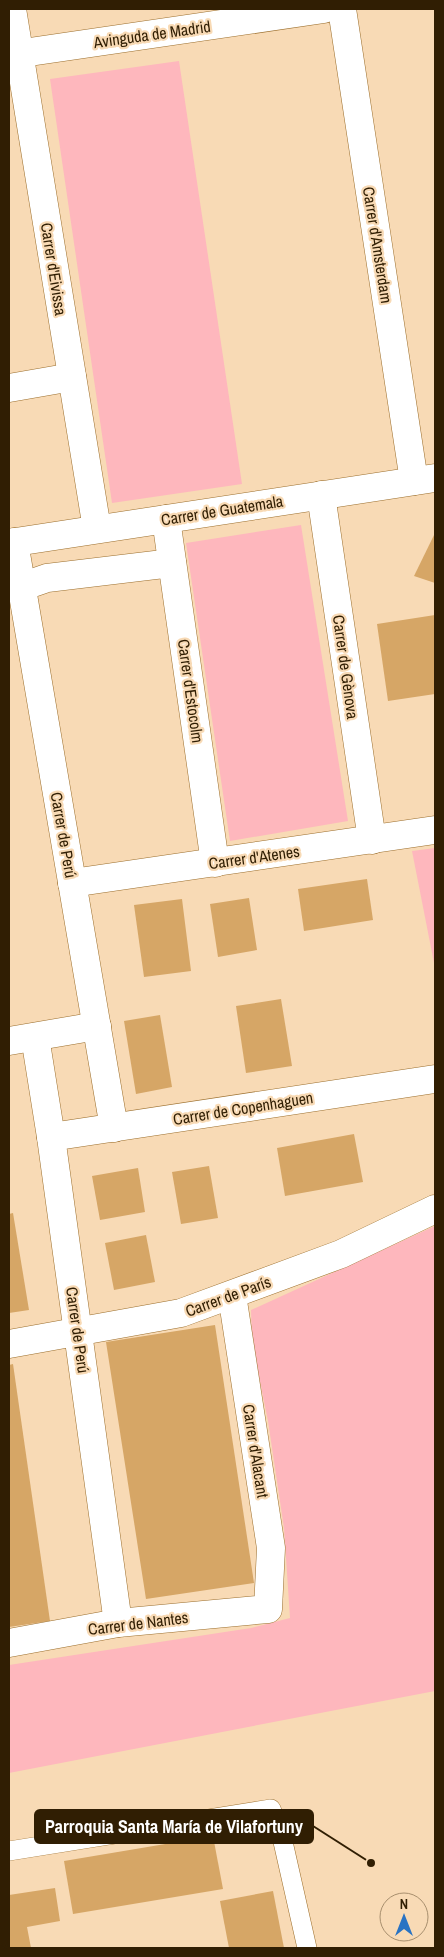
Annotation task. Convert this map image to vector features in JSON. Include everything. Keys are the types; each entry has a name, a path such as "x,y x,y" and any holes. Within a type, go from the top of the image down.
{"street":[{"name":"Carrer d'Eivissa","path":"12,9 14,54 72,377 97,529"},
{"name":"Avinguda de Madrid","path":"14,54 324,9"},
{"name":"Carrer d'Amsterdam","path":"342,9 425,479"},
{"path":"9,388 72,377"},
{"name":"Carrer de Guatemala","path":"11,543 425,479"},
{"name":"Carrer de Gènova","path":"321,495 372,840"},
{"name":"Carrer d'Estocolm","path":"166,519 216,863"},
{"name":"Carrer de Perú","path":"11,543 21,586 114,1128"},
{"path":"21,586 47,578 172,563"},
{"name":"Carrer d'Atenes","path":"72,883 435,830"},
{"path":"22,1039 96,1026"},
{"name":"Carrer de Perú","path":"22,1039 51,1137 118,1624"},
{"name":"Carrer de Copenhaguen","path":"51,1137 435,1079"},
{"name":"Carrer de París","path":"9,1344 180,1313 341,1254 435,1209"},
{"name":"Carrer d'Alacant","path":"232,1295 271,1548 268,1609"},
{"name":"Carrer de Nantes","path":"9,1643 118,1624 268,1609"}],"lane":[{"path":"9,1852 270,1809 281,1833 307,1948"}],"shaded area":[{"path":"179,61 242,484 112,503 50,79"},
{"path":"301,525 348,821 230,841 186,543"},
{"path":"435,848 435,968 412,851"},
{"path":"435,1226 435,1691 9,1773 9,1665 251,1628 290,1618 284,1528 268,1421 252,1342 251,1310"}],"building":[{"path":"435,533 435,583 414,576"},
{"path":"435,615 435,694 388,701 377,624"},
{"path":"367,879 373,920 304,931 298,889"},
{"path":"249,898 257,950 218,957 210,904"},
{"path":"182,899 191,971 144,977 134,905"},
{"path":"281,999 292,1066 246,1073 236,1006"},
{"path":"160,1015 172,1087 136,1094 124,1021"},
{"path":"354,1134 363,1182 285,1196 277,1148"},
{"path":"209,1166 218,1218 181,1224 172,1172"},
{"path":"138,1168 145,1212 100,1220 92,1176"},
{"path":"13,1213 29,1310 9,1313 9,1214"},
{"path":"146,1235 155,1282 114,1290 105,1243"},
{"path":"215,1325 254,1583 146,1599 106,1342"},
{"path":"13,1364 50,1621 9,1627 9,1365"},
{"path":"213,1836 223,1889 73,1914 64,1861"},
{"path":"55,1888 60,1921 27,1927 31,1948 9,1948 9,1895"},
{"path":"273,1891 284,1948 229,1948 220,1901"}],"place":[{"name":"Parroquia Santa María de Vilafortuny","path":"371,1863"}]}
